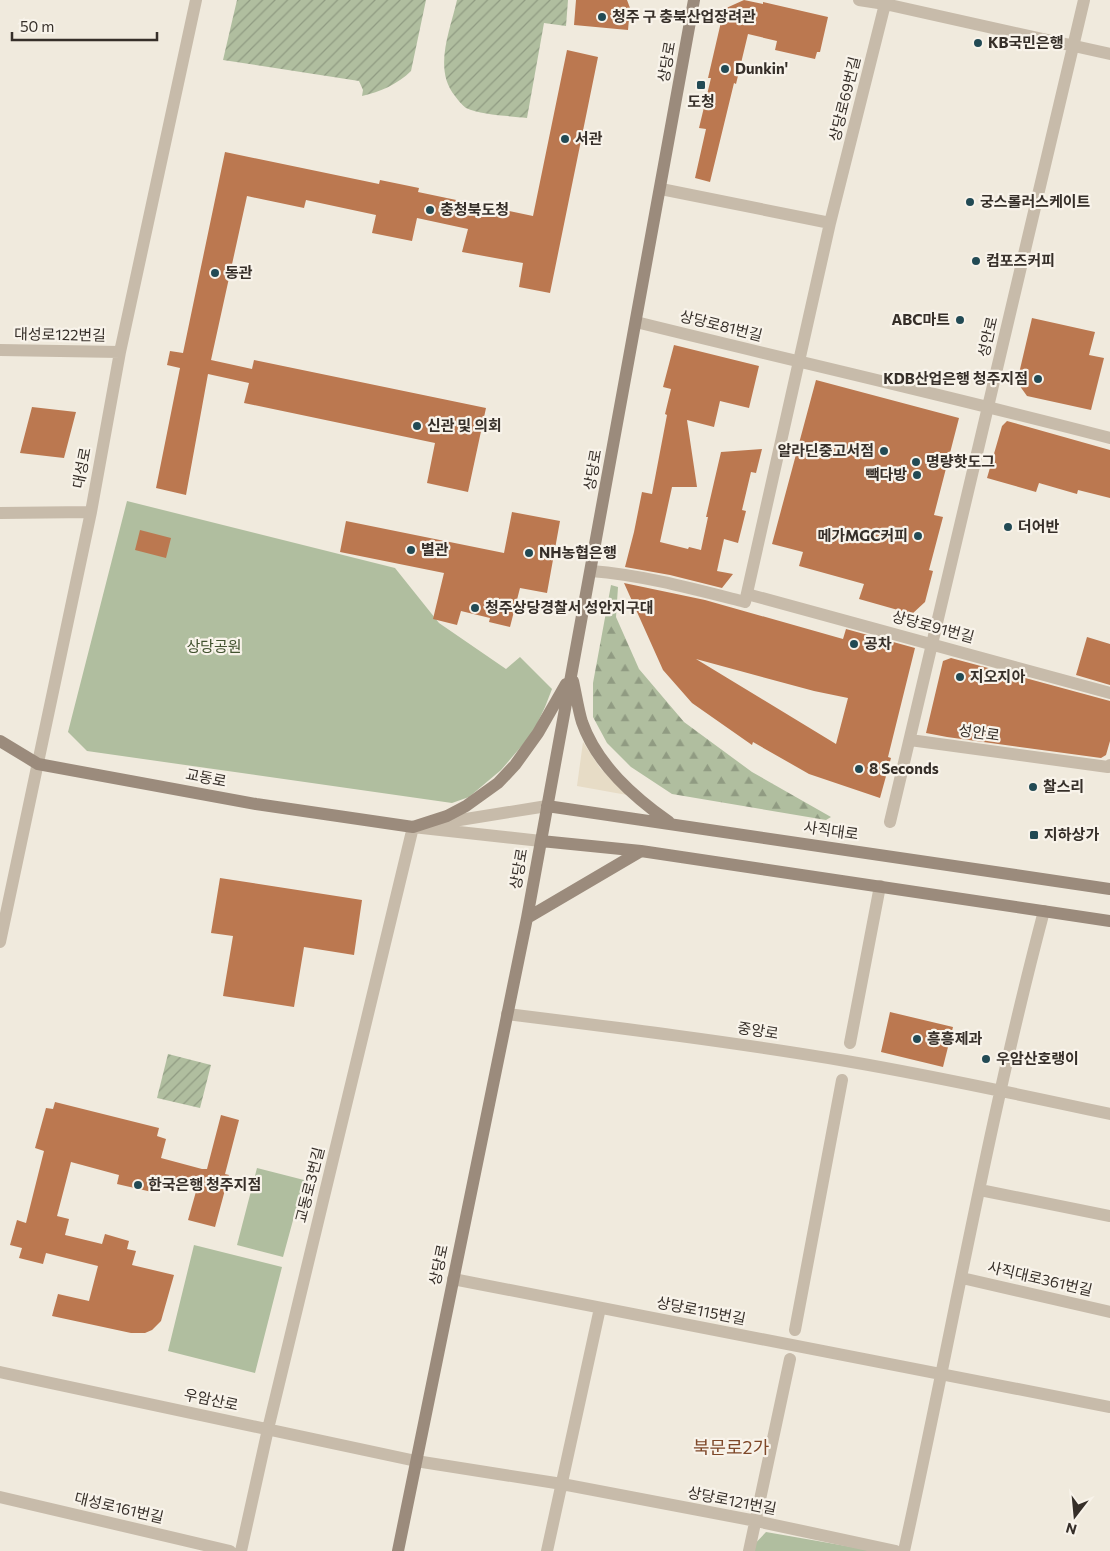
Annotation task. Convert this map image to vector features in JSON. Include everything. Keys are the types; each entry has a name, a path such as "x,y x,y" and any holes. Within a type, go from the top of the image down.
{"main road":[{"name":"상당로","path":"398,1551 527,918 661,190 694,0"},
{"path":"572,674 582,722 602,759 636,798 671,824"},
{"path":"413,827 447,816 466,806 498,783 515,765 538,733 572,674"},
{"name":"교동로","path":"0,741 38,764 256,804 413,827"},
{"name":"사직대로","path":"547,806 1110,888"},
{"path":"541,841 641,850 1110,921"},
{"path":"527,918 641,850"}],"street":[{"name":"대성로","path":"0,942 91,512 120,352 196,0"},
{"path":"858,0 886,2 1110,54"},
{"name":"성안로","path":"890,822 1084,0"},
{"name":"상당로69번길","path":"830,223 886,2"},
{"path":"661,190 830,223 747,594"},
{"name":"상당로81번길","path":"636,322 988,406 1110,438"},
{"name":"대성로122번길","path":"0,350 120,352"},
{"path":"0,513 91,512"},
{"name":"상당로91번길","path":"591,571 665,582 745,602 747,594 1110,693"},
{"name":"성안로","path":"910,740 1108,767 1110,765"},
{"name":"교동로","path":"413,827 547,806"},
{"name":"교동로","path":"413,827 541,841"},
{"name":"교동로3번길","path":"241,1551 268,1429 413,827"},
{"path":"850,1043 880,886"},
{"path":"904,1551 1001,1091 1024,988 1044,911"},
{"name":"중앙로","path":"507,1014 654,1032 846,1061 1001,1091"},
{"path":"795,1330 842,1080"},
{"path":"1001,1091 1110,1114"},
{"path":"980,1190 1110,1216"},
{"name":"사직대로361번길","path":"962,1278 1110,1312"},
{"name":"상당로115번길","path":"453,1279 1110,1407"},
{"path":"547,1551 600,1308"},
{"path":"749,1551 790,1359"},
{"name":"우암산로","path":"0,1372 416,1462"},
{"name":"상당로121번길","path":"416,1462 562,1484 756,1521 896,1551"},
{"name":"대성로161번길","path":"0,1497 230,1551"}],"green space":[{"path":"237,0 426,0 411,71 388,87 362,96 363,90 359,81 223,60"},
{"path":"457,0 568,0 566,26 544,23 527,118 487,114 466,108 456,98 448,85 445,74 445,50"},
{"name":"상당공원","path":"127,501 395,568 439,623 506,669 520,657 552,689 532,734 501,770 469,797 452,803 87,751 68,732"},
{"path":"611,585 618,587 616,617 639,669 684,722 752,772 831,817 826,820 672,794 631,767 607,743 593,717 593,683"},
{"path":"168,1054 211,1065 200,1108 157,1098"},
{"path":"257,1168 304,1180 283,1257 237,1245"},
{"path":"194,1245 282,1267 255,1373 168,1351"},
{"path":"766,1532 875,1551 750,1551"}],"shaded area":[{"path":"583,742 600,768 627,795 577,786"}],"building":[{"name":"청주 구 충북산업장려관","path":"576,0 627,0 630,8 628,30 574,25"},
{"path":"744,0 763,4 763,2 828,17 820,52 817,52 815,59 775,50 777,41 748,34 710,182 695,178 706,129 699,128 711,78 708,78 724,9"},
{"path":"567,50 598,57 550,293 519,287 523,263 462,252 468,229 417,218 412,241 372,233 376,215 306,200 304,208 247,196 211,360 252,369 254,360 486,408 468,492 427,483 435,443 244,403 249,383 208,374 186,495 156,488 180,368 167,365 170,351 183,353 225,152 379,184 380,180 419,188 418,192 533,216"},
{"path":"1032,318 1095,332 1089,355 1104,358 1091,410 1027,396 1017,382"},
{"path":"674,345 759,366 749,408 720,401 714,427 687,420 697,487 672,487 660,542 688,549 689,547 701,550 708,517 706,517 721,452 762,449 756,473 751,472 742,510 746,511 738,543 724,539 717,571 733,574 722,588 670,575 625,567 642,492 652,494 671,389 663,387"},
{"path":"816,380 959,418 934,515 943,517 929,570 933,571 925,602 912,614 859,599 864,584 799,566 803,552 772,544"},
{"path":"32,407 76,412 64,458 20,453"},
{"path":"1007,421 1110,450 1110,498 1078,490 1077,494 1039,483 1036,492 987,478 1002,426"},
{"path":"512,512 560,521 547,593 520,588 510,627 489,622 490,618 461,611 457,625 433,619 444,573 340,552 346,521 504,553"},
{"path":"140,530 171,538 166,558 135,550"},
{"path":"624,583 705,600 843,639 846,629 915,648 888,757 891,758 880,798 809,774 753,742 752,745 692,703 663,670","holes":["696,659 814,691 848,698 836,744"]},
{"path":"1087,637 1110,644 1110,685 1076,675"},
{"path":"951,658 1110,701 1110,741 1106,755 1101,758 926,733 943,661"},
{"path":"220,878 362,900 354,955 304,947 294,1007 223,996 233,936 211,933"},
{"name":"흥흥제과","path":"890,1012 953,1027 943,1067 881,1052"},
{"path":"55,1102 159,1128 157,1136 166,1139 161,1158 202,1169 207,1169 221,1115 239,1120 225,1174 229,1175 215,1227 188,1220 197,1188 156,1177 152,1192 117,1184 119,1175 71,1162 57,1216 69,1219 65,1235 102,1244 105,1234 129,1241 127,1249 136,1251 132,1265 174,1275 161,1321 152,1330 145,1333 131,1333 52,1316 58,1294 89,1301 98,1266 46,1253 43,1264 19,1258 22,1248 10,1245 17,1220 26,1223 44,1151 35,1148 46,1108 53,1109"}],"place":[{"name":"청주 구 충북산업장려관","path":"602,17"},
{"name":"KB국민은행","path":"978,43"},
{"name":"Dunkin'","path":"725,69"},
{"name":"도청","path":"701,85"},
{"name":"서관","path":"565,139"},
{"name":"궁스롤러스케이트","path":"970,202"},
{"name":"충청북도청","path":"430,210"},
{"name":"컴포즈커피","path":"976,261"},
{"name":"동관","path":"215,273"},
{"name":"ABC마트","path":"960,320"},
{"name":"KDB산업은행 청주지점","path":"1038,379"},
{"name":"신관 및 의회","path":"417,426"},
{"name":"알라딘중고서점","path":"884,451"},
{"name":"명량핫도그","path":"916,462"},
{"name":"빽다방","path":"917,475"},
{"name":"더어반","path":"1008,527"},
{"name":"메가MGC커피","path":"918,536"},
{"name":"별관","path":"411,550"},
{"name":"NH농협은행","path":"529,553"},
{"name":"청주상당경찰서 성안지구대","path":"475,608"},
{"name":"공차","path":"854,644"},
{"name":"지오지아","path":"960,677"},
{"name":"8 Seconds","path":"859,769"},
{"name":"찰스리","path":"1033,787"},
{"name":"지하상가","path":"1034,835"},
{"name":"흥흥제과","path":"917,1039"},
{"name":"우암산호랭이","path":"986,1059"},
{"name":"한국은행 청주지점","path":"138,1185"}],"district":[{"name":"북문로2가","path":"731,1448"}]}
